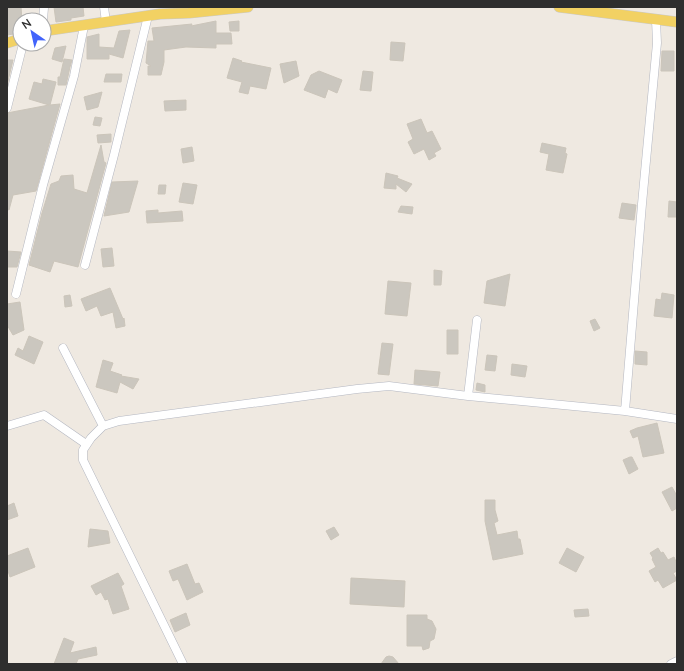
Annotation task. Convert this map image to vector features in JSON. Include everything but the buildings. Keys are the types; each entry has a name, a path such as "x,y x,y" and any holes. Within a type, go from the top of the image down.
{"main road":[{"path":"52,30 148,16 160,11 248,7"},
{"path":"559,7 677,22"}],"street":[{"path":"104,7 106,22"},
{"path":"85,265 148,16"},
{"path":"626,411 642,204 657,43 656,20"},
{"path":"16,294 43,185 74,76 84,26"},
{"path":"7,108 20,52"},
{"path":"468,396 477,320"},
{"path":"63,348 104,426"},
{"path":"183,664 83,460 83,450 86,444 104,426 119,421 389,386 468,396 626,411 677,419"},
{"path":"7,426 44,415 86,444"},
{"path":"671,664 677,661"}]}
